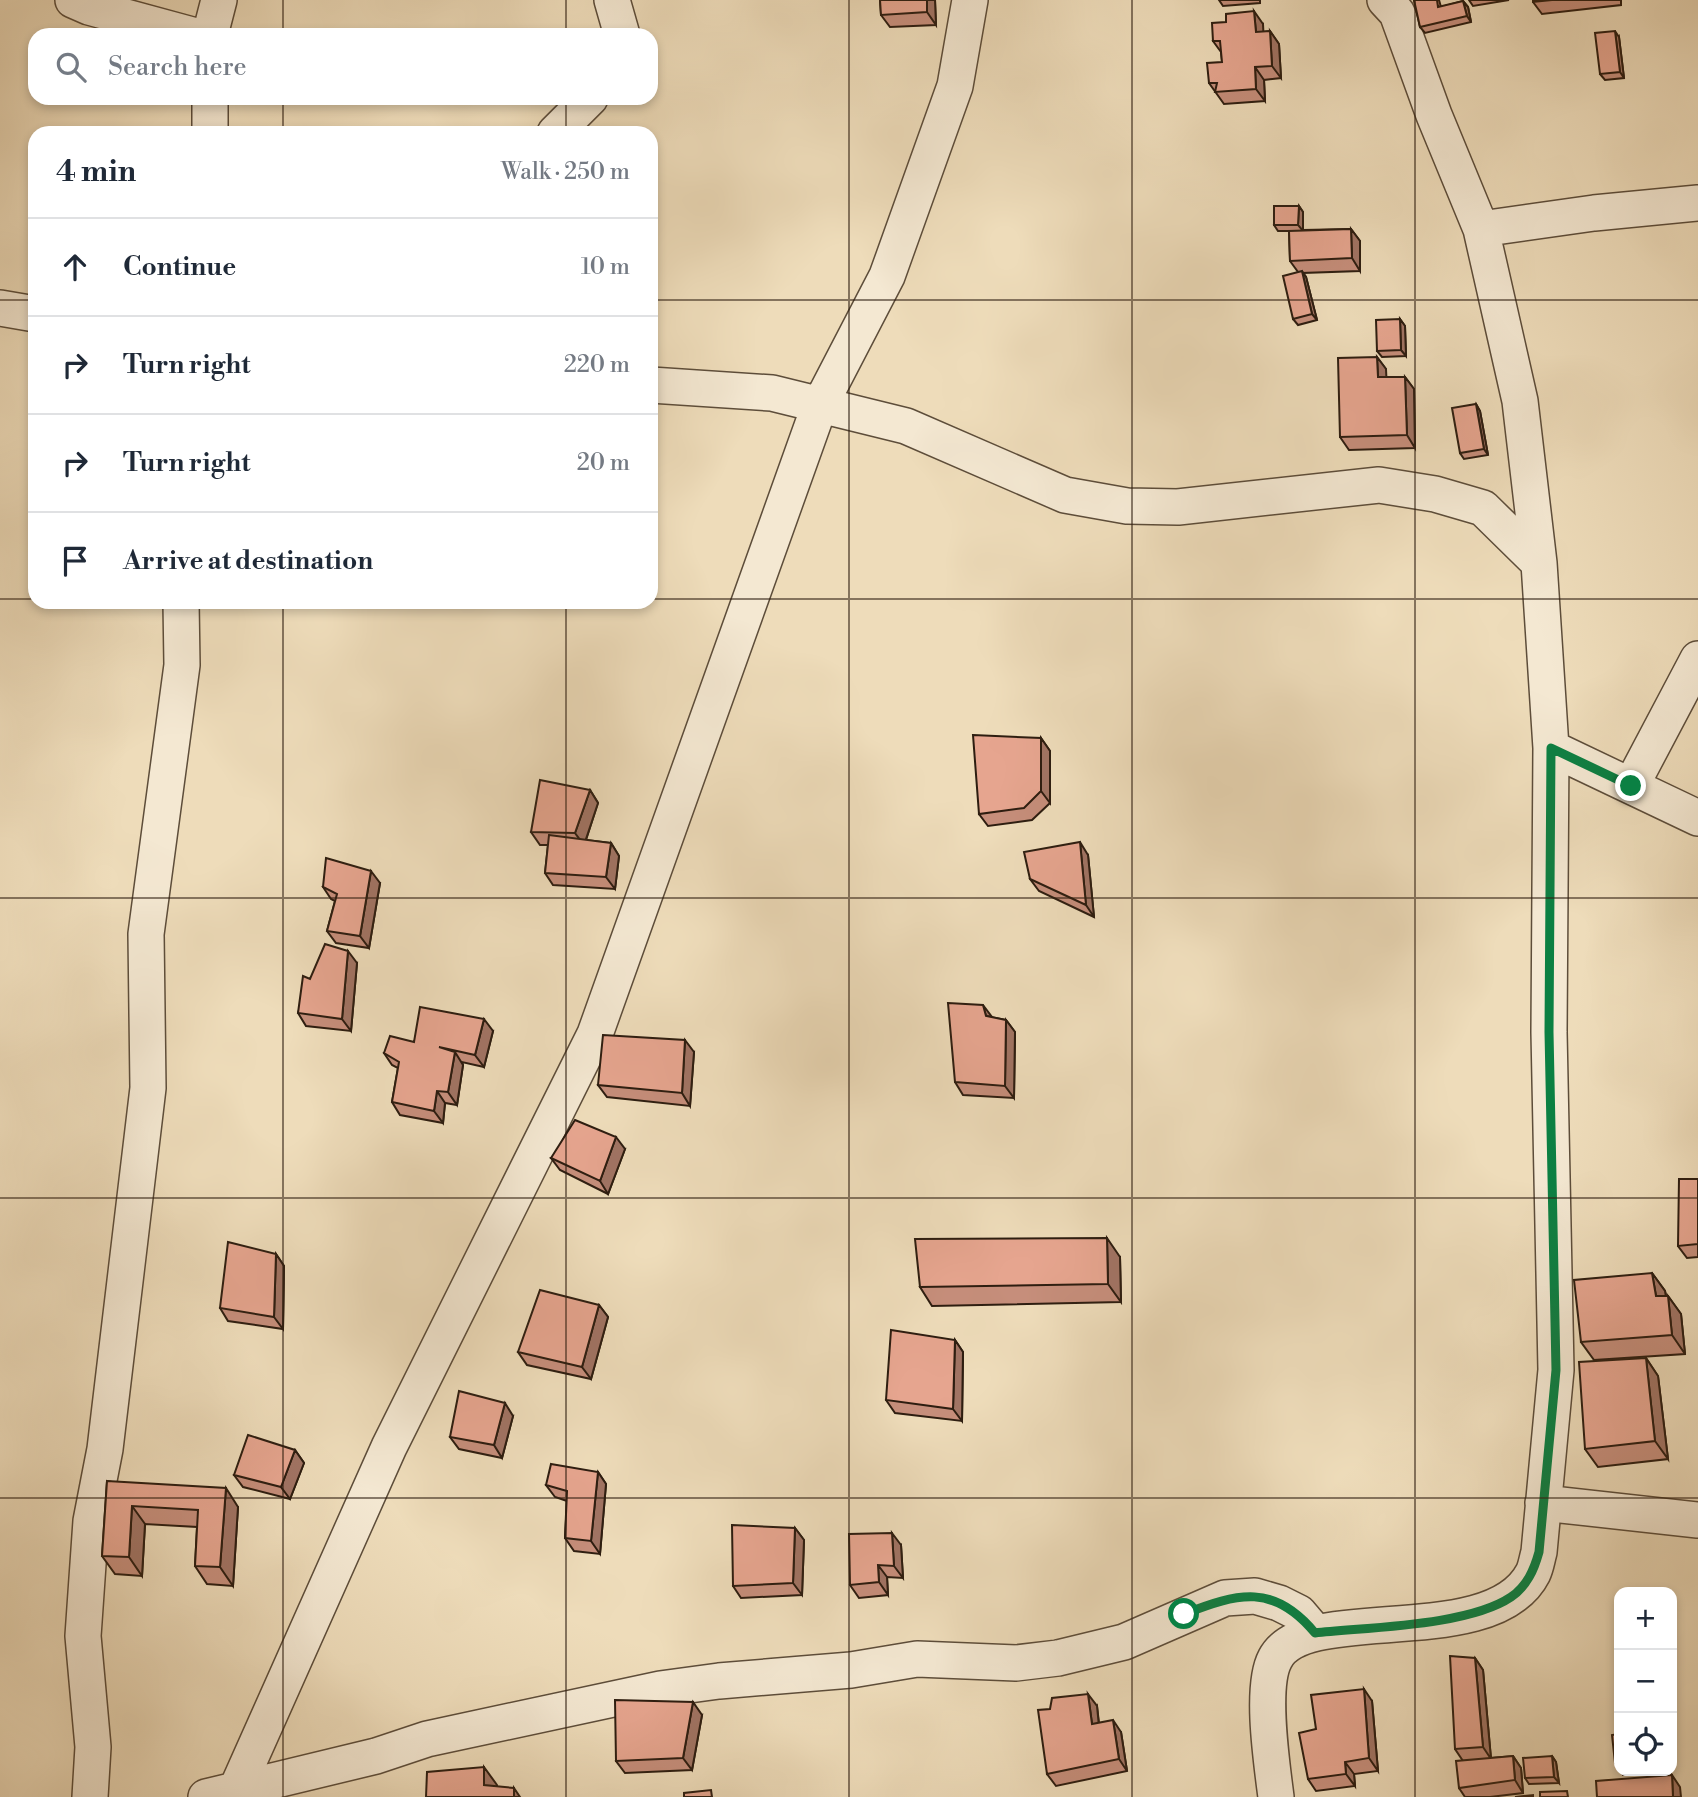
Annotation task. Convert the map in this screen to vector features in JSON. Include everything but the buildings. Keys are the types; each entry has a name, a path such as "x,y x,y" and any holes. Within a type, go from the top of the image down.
{"street":[{"path":"73,0 168,28"},
{"path":"212,28 219,0"},
{"path":"612,0 620,28"},
{"path":"226,1794 389,1447 595,1034 819,407 887,275 955,86 970,0"},
{"path":"1276,1797 1269,1703 1273,1661 1283,1646 1315,1633 1428,1621 1488,1610 1514,1595 1533,1573 1539,1552 1556,1370 1549,1032 1551,748 1539,563 1520,401 1481,229 1396,13 1385,0"},
{"path":"210,105 210,126"},
{"path":"562,126 583,105"},
{"path":"1481,229 1594,212 1698,203"},
{"path":"0,308 28,313"},
{"path":"658,386 772,393 819,407 906,426 1065,495 1127,506 1178,507 1379,485 1435,494 1483,509 1539,563"},
{"path":"90,1797 93,1746 83,1636 91,1521 105,1449 146,1101 149,1000 146,934 182,665 181,609"},
{"path":"1631,786 1698,659"},
{"path":"1551,748 1698,818"},
{"path":"1543,1503 1698,1520"},
{"path":"226,1794 376,1756 427,1739 660,1689 719,1681 851,1670 917,1659 1016,1662 1058,1658 1124,1642 1224,1598 1255,1596 1279,1603 1298,1612 1315,1633"}],"route":[{"path":"1184,1614 1224,1598 1255,1596 1298,1612 1315,1633 1428,1621 1488,1610 1514,1595 1533,1573 1539,1552 1556,1370 1549,1032 1551,748 1631,786"}]}
